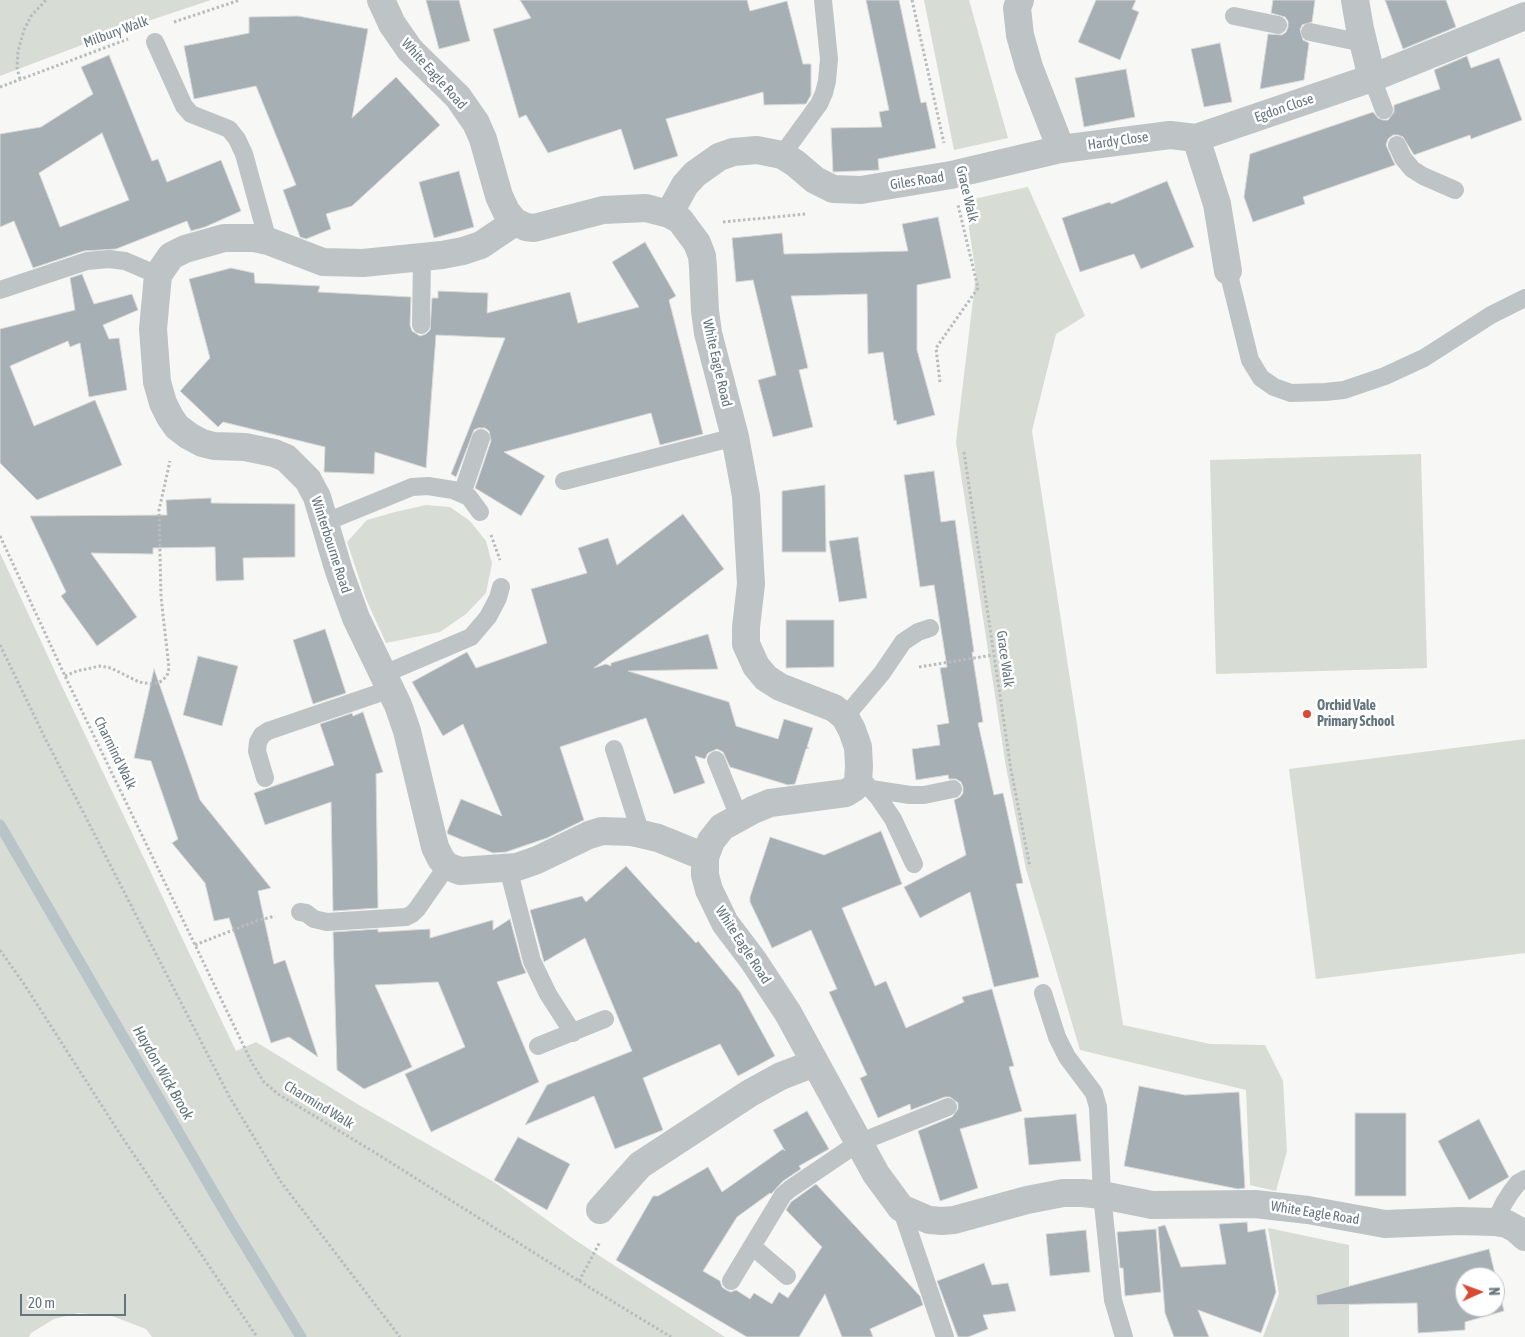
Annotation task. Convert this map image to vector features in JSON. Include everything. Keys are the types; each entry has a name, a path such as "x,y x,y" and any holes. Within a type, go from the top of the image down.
{"street":[{"name":"White Eagle Road","path":"381,0 392,24 410,50 458,98 476,123 483,139 499,196 506,211 515,222 526,228 534,228 603,210 646,208 669,214 680,220 690,233 702,256 708,333 735,437 746,496 751,584 746,644 756,666 766,678 780,687 834,708 845,717"},
{"path":"1020,0 1017,8 1020,35 1029,67 1061,149"},
{"path":"1355,0 1372,78"},
{"name":"Egdon Close","path":"1196,138 1372,78 1525,16"},
{"name":"Hardy Close","path":"1061,149 1170,134 1196,138"},
{"path":"1196,138 1217,204 1228,271"},
{"name":"Giles Road","path":"669,214 685,185 696,174 719,157 733,152 747,150 770,151 782,155 795,163 815,180 833,190 861,190 951,175 1061,149"},
{"path":"158,275 171,256 204,243 236,237 268,241 323,262 364,263 442,255 481,245 515,222"},
{"name":"Winterbourne Road","path":"158,275 153,329 157,382 170,417 177,427 202,443 274,453 286,458 308,480 317,497 326,522 339,571 356,618 387,681 407,731 435,847 447,866"},
{"path":"845,717 858,747 865,783"},
{"name":"White Eagle Road","path":"865,783 846,794 770,804 753,810 722,826 710,841 705,857 705,875 709,890 725,923 753,960 788,1013 858,1143 876,1174 901,1208 929,1220 954,1220 1027,1200 1063,1193 1102,1195 1152,1205 1256,1204 1308,1210 1385,1224 1459,1221 1495,1222 1507,1224 1525,1237"},
{"path":"447,866 460,872 508,868 537,860 590,835 602,832 631,832 658,838 705,857"},
{"path":"600,1210 640,1165 750,1093 781,1076 815,1063"}],"lane":[{"path":"782,155 819,104 824,93 830,59 822,0"},
{"path":"1234,16 1278,25"},
{"path":"1310,32 1363,43"},
{"path":"155,42 184,106 191,114 228,129 237,140 244,154 268,241"},
{"path":"1372,78 1384,110"},
{"path":"1397,145 1403,158 1412,168 1423,176 1455,190"},
{"path":"421,325 422,257"},
{"path":"0,290 87,260 109,259 125,261 158,275"},
{"path":"1228,271 1250,360 1261,378 1274,387 1291,393 1344,390 1385,376 1424,358 1491,315 1525,298"},
{"path":"564,481 735,437"},
{"path":"462,494 482,438"},
{"path":"326,522 412,487 428,486 453,490 469,497 480,512"},
{"path":"265,778 257,751 258,742 262,735 387,681 471,636 488,618 501,587"},
{"path":"845,717 882,673 903,642 918,632 930,628"},
{"path":"614,749 641,834"},
{"path":"716,760 739,818"},
{"path":"865,783 910,795 924,795 953,789"},
{"path":"865,783 893,819 914,864"},
{"path":"300,912 306,913 314,919 327,922 406,917 417,910 447,866"},
{"path":"508,868 532,961 548,994 573,1033"},
{"path":"1043,993 1057,1037 1067,1057 1094,1093 1098,1107 1102,1195 1113,1300 1124,1337"},
{"path":"538,1046 605,1019"},
{"path":"731,1281 783,1195 858,1143 948,1107"},
{"path":"1495,1222 1518,1183 1525,1179"},
{"name":"White Eagle Road","path":"901,1208 945,1337"},
{"path":"752,1246 787,1276"}],"path":[{"path":"20,79 17,68 18,51 24,30 31,16 46,0"},
{"path":"173,23 240,0"},
{"name":"Grace Walk","path":"912,0 978,288 936,348 940,382"},
{"name":"Milbury Walk","path":"0,87 128,39"},
{"path":"65,676 77,671 100,666 111,668 139,682 152,684 160,682 167,676 169,668 161,597 159,510 177,427"},
{"name":"Grace Walk","path":"964,452 1011,770 1030,867"},
{"path":"480,512 501,562 501,587"},
{"name":"Charmind Walk","path":"0,536 65,676 252,1063 264,1082 278,1094 374,1152 579,1282 671,1337"},
{"path":"0,644 49,746 228,1096 281,1182 400,1337"},
{"path":"882,673 993,655"},
{"path":"195,944 256,921 300,912"},
{"path":"0,950 24,984 120,1134 257,1337"},
{"path":"579,1282 601,1240 588,1231 600,1210"}],"shaded area":[{"path":"0,0 211,0 124,29 0,76"},
{"path":"924,0 969,0 1008,138 954,150"},
{"path":"1028,187 1085,316 1056,334 1032,431 1123,1025 1210,1044 1265,1045 1283,1081 1287,1151 1276,1191 1250,1185 1246,1090 1080,1050 1026,869 1006,767 956,442 976,275 965,201"},
{"path":"1421,454 1427,668 1216,674 1210,460"},
{"path":"426,505 450,507 470,521 486,541 492,563 486,593 466,614 440,632 386,643 366,599 347,542 367,520"},
{"path":"0,553 236,1051 256,1042 359,1105 494,1182 575,1240 725,1337 152,1337 146,1329 112,1316 78,1313 54,1319 31,1333 29,1337 0,1337"},
{"path":"1525,739 1525,953 1316,979 1289,769"},
{"path":"1268,1228 1349,1245 1349,1337 1263,1337 1279,1294"}],"building":[{"path":"426,0 459,0 470,41 439,49"},
{"path":"520,0 747,0 750,11 787,1 803,64 811,64 811,95 806,104 764,105 763,92 666,119 678,156 634,170 621,129 548,153 526,115 519,118 493,29 531,18"},
{"path":"866,0 899,0 921,103 926,102 936,148 878,159 879,170 833,172 831,128 882,127 879,112 889,110"},
{"path":"1096,0 1136,0 1132,9 1139,12 1120,60 1078,42"},
{"path":"1273,0 1315,0 1312,22 1302,25 1300,30 1303,40 1309,43 1304,80 1260,89 1268,34 1282,35 1288,27 1288,21 1285,17 1271,13"},
{"path":"1385,0 1446,0 1456,27 1403,49"},
{"path":"298,16 368,29 352,118 396,77 440,125 352,206 326,214 331,229 306,239 300,237 283,190 296,185 256,86 194,99 184,46 249,33 249,17"},
{"path":"1220,43 1232,102 1204,107 1191,49"},
{"path":"109,55 152,161 158,159 167,182 221,160 241,211 191,231 187,221 116,249 84,251 33,268 14,221 0,227 0,134 41,127 93,94 81,67","holes":["102,133 129,200 60,227 39,173"]},
{"path":"1467,56 1471,68 1499,58 1522,120 1471,139 1470,135 1414,155 1403,137 1393,135 1388,139 1386,145 1395,165 1303,197 1305,204 1253,222 1244,197 1250,154 1373,112 1378,118 1388,120 1394,112 1394,105 1440,89 1434,70"},
{"path":"1126,69 1135,117 1084,127 1075,78"},
{"path":"459,171 474,227 434,238 419,182"},
{"path":"1167,181 1194,247 1141,269 1134,254 1080,272 1062,218 1110,202 1111,204"},
{"path":"938,217 951,278 917,285 917,350 935,415 897,425 896,420 894,421 883,352 868,354 867,294 791,296 808,368 799,370 813,427 773,437 758,380 776,375 753,280 736,282 732,238 782,233 784,254 908,251 902,224"},
{"path":"645,242 676,296 669,300 703,434 660,445 651,413 504,452 545,476 521,516 475,488 491,441 489,431 485,428 474,430 456,477 451,474 505,338 436,335 426,468 375,452 374,474 324,472 325,447 223,422 218,427 180,391 210,358 189,279 231,268 254,273 255,283 320,286 318,292 411,297 410,325 412,331 420,336 430,330 432,298 438,298 438,291 488,293 487,313 570,292 578,323 639,307 612,262"},
{"path":"82,274 94,304 132,294 138,310 103,325 109,339 119,338 127,390 89,397 80,343 70,347 68,341 10,366 34,426 95,400 122,465 37,500 0,463 0,329 75,310 70,278"},
{"path":"934,471 941,522 955,520 983,722 978,723 994,795 1003,793 1023,883 1016,884 1039,977 994,987 970,892 920,918 904,887 966,855 954,800 963,793 961,782 956,779 949,779 948,775 916,780 912,749 940,745 937,725 949,723 940,668 947,667 934,585 920,587 904,475"},
{"path":"825,485 826,552 782,552 782,491"},
{"path":"211,498 211,503 295,504 295,557 243,558 244,580 216,581 215,547 153,548 153,554 91,553 137,617 97,646 61,596 66,592 30,516 167,515 166,500"},
{"path":"683,514 724,569 594,668 606,664 611,666 611,663 708,634 718,669 628,671 729,702 736,726 778,739 784,719 813,728 807,747 809,748 806,749 795,784 788,785 730,767 723,752 717,749 708,753 705,759 695,756 705,783 674,794 646,718 560,747 584,820 547,838 506,852 493,853 448,834 447,832 461,799 502,816 463,724 443,736 412,682 467,652 476,668 547,643 531,589 587,573 578,548 608,538 617,565"},
{"path":"858,537 867,598 839,602 829,541"},
{"path":"786,620 834,620 834,667 786,668"},
{"path":"325,629 346,693 313,704 293,640"},
{"path":"198,656 238,666 222,726 183,715"},
{"path":"154,669 200,800 271,888 258,891 274,964 285,960 318,1057 289,1037 271,1043 229,918 214,921 205,883 172,843 178,839 151,761 134,758"},
{"path":"363,712 383,772 376,774 378,908 333,911 331,802 265,825 254,793 334,765 320,724 352,713 353,716"},
{"path":"881,831 902,884 842,908 875,986 886,981 906,1028 964,1002 962,997 992,989 1014,1066 1009,1067 1022,1111 960,1129 978,1188 940,1201 918,1131 952,1117 958,1109 958,1103 950,1097 945,1097 911,1110 910,1104 878,1118 860,1078 867,1075 829,992 837,989 811,930 772,948 750,902 770,837 824,855"},
{"path":"626,866 696,943 698,941 740,992 775,1056 738,1076 720,1044 643,1078 663,1130 615,1149 594,1096 525,1125 547,1085 632,1051 585,938 544,962 530,910 582,896 586,902"},
{"path":"510,919 526,973 497,982 539,1082 431,1132 405,1074 465,1047 438,982 375,985 412,1067 364,1089 337,1070 333,932 378,929 378,932 430,929 430,938 493,920 493,930"},
{"path":"1139,1086 1185,1095 1239,1092 1245,1188 1238,1189 1124,1166"},
{"path":"807,1111 829,1149 799,1166 801,1169 783,1181 771,1194 737,1217 703,1271 720,1281 722,1287 726,1290 731,1292 736,1290 750,1299 754,1293 772,1304 779,1292 788,1298 822,1247 786,1210 791,1202 816,1184 920,1296 923,1305 870,1329 873,1337 842,1337 825,1294 799,1337 747,1337 616,1260 653,1196 658,1196 708,1167 722,1192 783,1149 785,1151 773,1130"},
{"path":"1355,1113 1406,1113 1406,1196 1355,1196"},
{"path":"1076,1114 1081,1161 1029,1165 1024,1118"},
{"path":"1479,1119 1509,1177 1469,1200 1438,1141"},
{"path":"518,1137 570,1164 547,1210 494,1180"},
{"path":"1247,1222 1248,1232 1265,1229 1276,1292 1261,1333 1198,1310 1209,1337 1174,1337 1165,1313 1158,1227 1165,1225 1181,1267 1226,1264 1219,1224"},
{"path":"1156,1229 1161,1292 1125,1296 1117,1232"},
{"path":"1086,1230 1090,1272 1050,1276 1046,1234"},
{"path":"1489,1249 1493,1267 1455,1267 1455,1317 1483,1317 1465,1322 1465,1330 1418,1333 1417,1303 1317,1305 1316,1295"},
{"path":"984,1263 992,1285 1008,1283 1016,1311 983,1315 988,1329 968,1337 958,1337 937,1281"}],"waterway":[{"name":"Haydon Wick Brook","path":"0,825 229,1219 301,1337"}],"place":[{"name":"Orchid Vale Primary School","path":"1307,714"}]}
